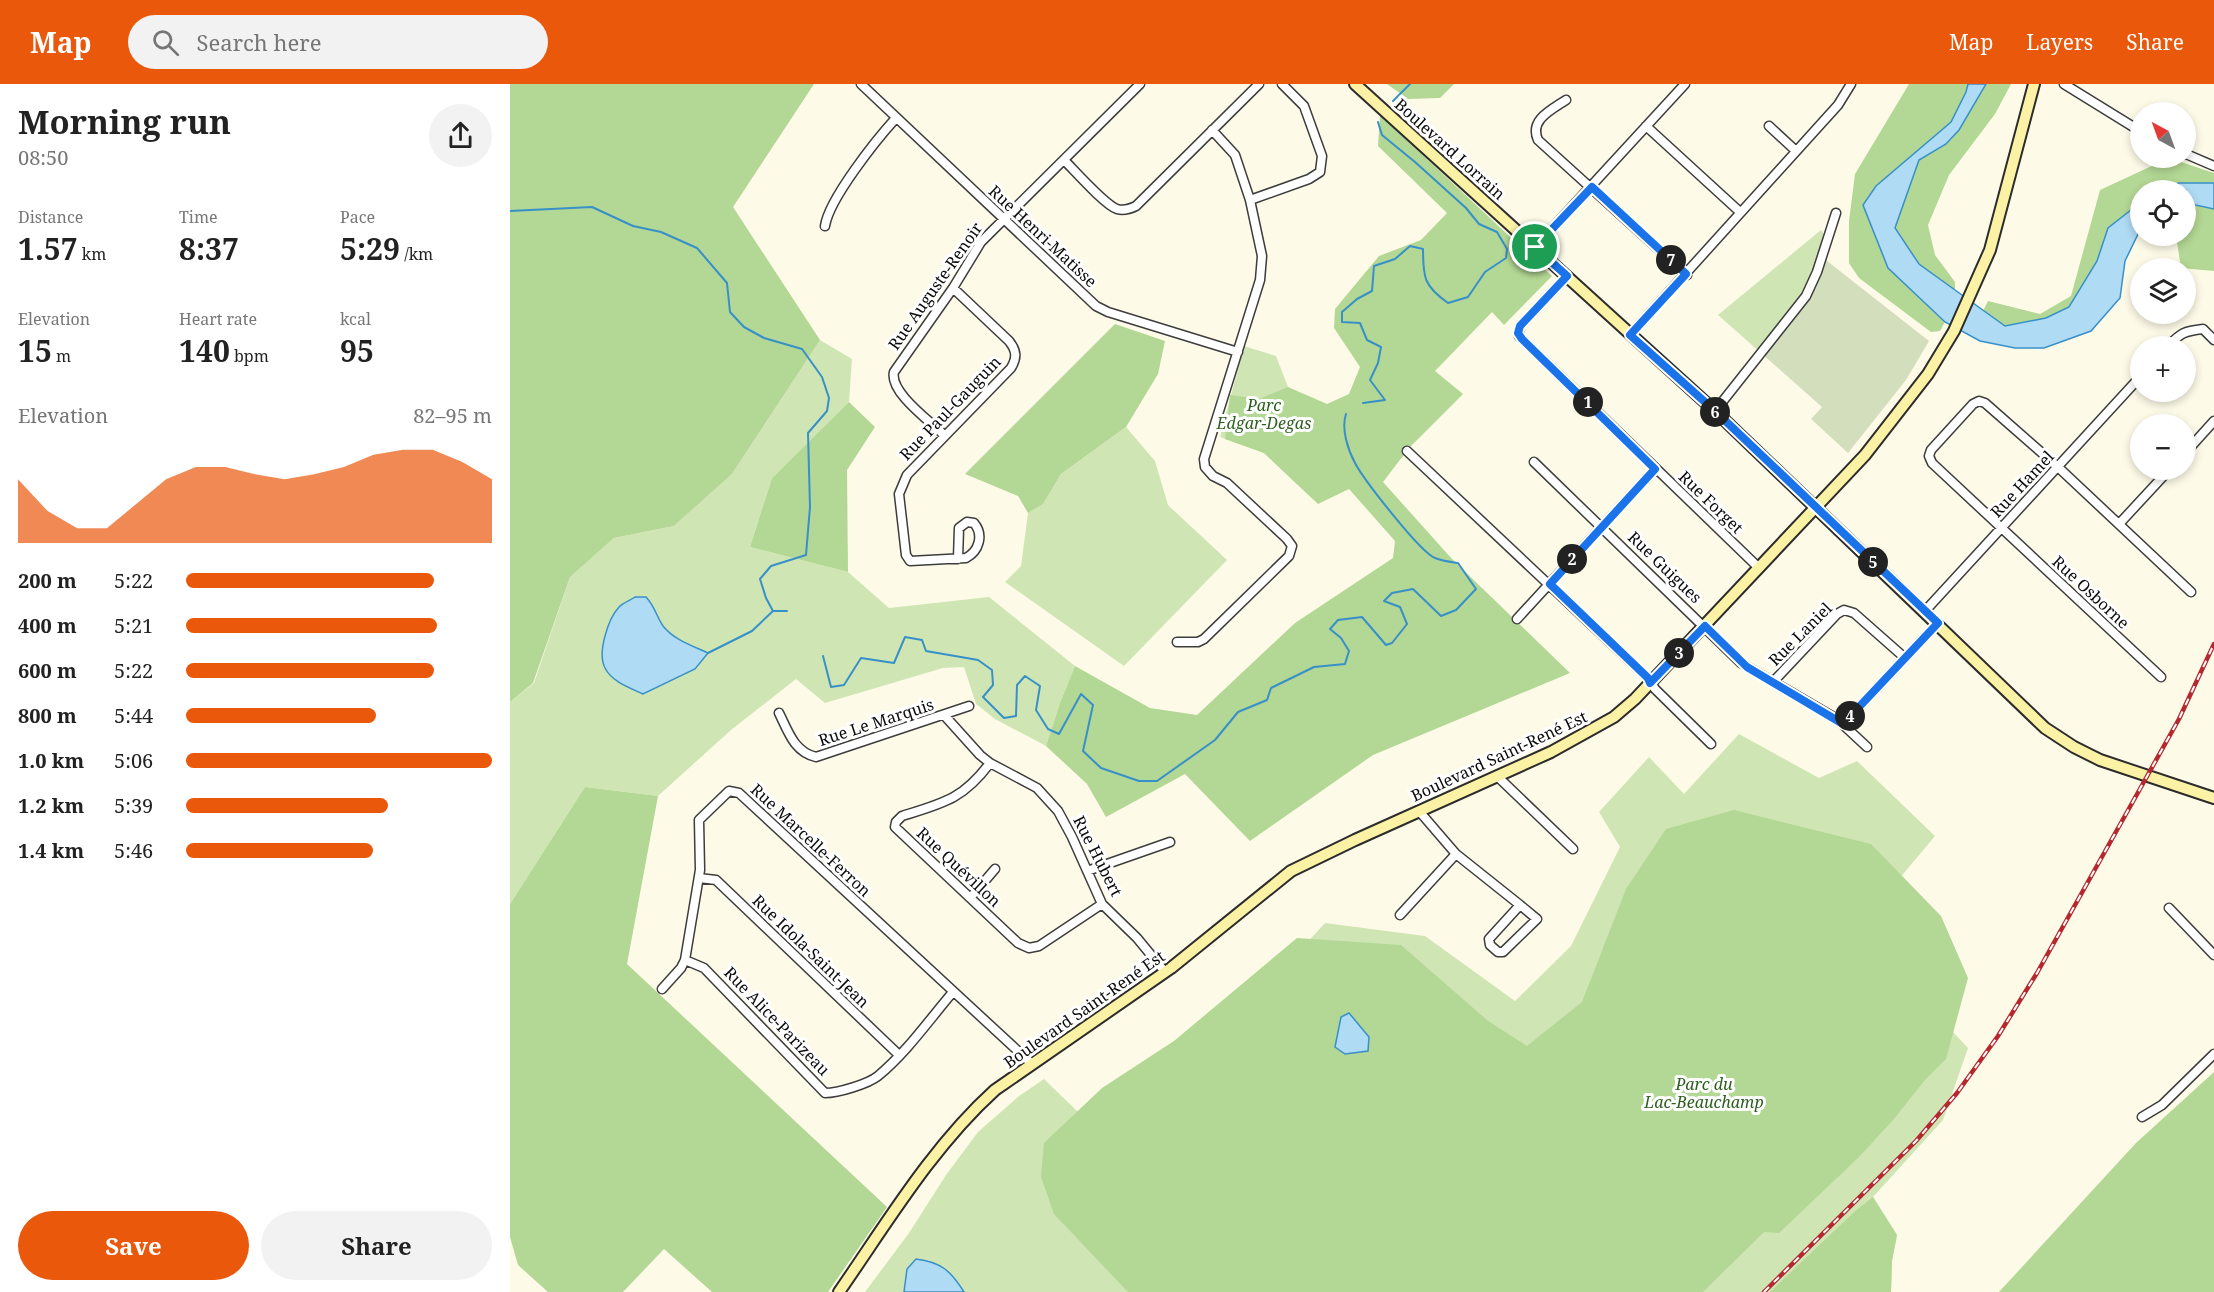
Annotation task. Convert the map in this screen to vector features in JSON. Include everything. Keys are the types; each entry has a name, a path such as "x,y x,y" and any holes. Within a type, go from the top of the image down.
{"street":[{"name":"Rue Henri-Matisse","path":"861,84 1096,306 1108,312 1238,352"},
{"name":"Rue Auguste-Renoir","path":"944,435 896,389 893,377 899,364 953,288 981,242 1140,84"},
{"path":"1064,160 1114,208 1125,210 1136,206 1258,84"},
{"path":"1250,200 1309,179 1320,172 1322,156 1304,106 1281,84"},
{"name":"Boulevard Lorrain","path":"1355,84 1715,411 1938,623 2033,718 2074,747 2100,760 2214,798"},
{"path":"1535,247 1685,84"},
{"path":"1630,335 1838,105 1851,84"},
{"name":"Boulevard Saint-René Est","path":"839,1292 948,1139 975,1108 995,1090 1165,972 1291,871 1334,849 1551,752 1622,712 1890,426 1929,375 1954,331 1994,237 2034,84"},
{"path":"2064,84 2130,125"},
{"path":"1566,100 1545,114 1537,123 1534,132 1543,146 1592,187 1686,274"},
{"path":"825,226 831,208 875,141 896,118"},
{"path":"1647,126 1740,212"},
{"path":"1769,126 1796,151"},
{"path":"1177,642 1198,642 1204,639 1291,552 1292,546 1227,483 1213,476 1205,467 1204,459 1260,280 1262,256 1250,200 1235,155 1212,130"},
{"path":"2196,158 2214,166"},
{"path":"1715,411 1806,296 1817,272 1836,213"},
{"name":"Rue Forget","path":"1567,276 1520,326 1519,336 1759,568"},
{"name":"Rue Paul-Gauguin","path":"953,288 1009,341 1014,347 1016,356 1011,368 907,474 899,494 906,555 910,561 958,558"},
{"path":"2178,336 2181,333 2203,329 2214,340"},
{"name":"Rue Hamel","path":"1925,611 2130,388"},
{"name":"Rue Osborne","path":"2058,468 1985,403 1979,401 1973,404 1931,450 1929,456 1932,463 2160,677"},
{"path":"2196,441 2214,421"},
{"path":"1407,452 1648,678 1650,683 1711,744"},
{"name":"Rue Guigues","path":"1534,462 1741,663 1843,724 1868,747"},
{"path":"2058,468 2191,592"},
{"path":"1517,619 1655,469"},
{"path":"2119,524 2160,480"},
{"name":"Rue Laniel","path":"1773,682 1837,614 1844,610 1854,612 1905,658"},
{"path":"1843,724 1938,623"},
{"name":"Rue Le Marquis","path":"779,713 798,748 807,755 816,757 969,706"},
{"name":"Rue Hubert","path":"944,715 980,755 990,763 1037,788 1058,811 1102,904 1137,938 1165,972"},
{"name":"Rue Quévillon","path":"990,763 975,783 957,796 902,816 896,822 895,827 1018,944 1029,948 1040,946 1102,904"},
{"path":"1498,777 1573,849"},
{"name":"Rue Marcelle-Ferron","path":"662,989 681,968 685,960 699,878 699,820 729,791 740,793 1032,1064"},
{"path":"1419,811 1456,854 1520,904 1537,919 1503,952 1498,952 1490,945 1489,939 1520,904"},
{"path":"1087,871 1170,842"},
{"path":"1400,915 1456,854"},
{"path":"971,897 995,869"},
{"name":"Rue Idola-Saint-Jean","path":"699,878 716,880 899,1055"},
{"path":"2169,908 2214,955"},
{"name":"Rue Alice-Parizeau","path":"685,960 704,968 825,1093 835,1093 876,1077 899,1055 953,992"},
{"path":"2142,1117 2162,1105 2214,1054"}],"green space":[{"path":"510,84 814,84 733,207 820,340 732,474 674,526 614,538 570,577 533,683 510,702"},
{"path":"1387,84 1454,84 1440,98 1408,99"},
{"path":"1909,84 1968,84 1952,122 1876,186 1888,268 1945,322 1940,331 1931,332 1859,278 1849,263 1849,221 1855,174"},
{"path":"1986,84 2011,84 1995,114 1949,175 1928,225 1935,255 1955,282 1955,292 1919,264 1895,228 1919,159 1946,144 1959,130"},
{"path":"1380,115 1552,276 1504,325 1492,312 1435,371 1463,394 1409,448 1383,482 1452,559 1570,673 1373,755 1250,841 1185,774 1106,817 1087,784 1046,746 1075,666 1150,708 1197,715 1295,623 1393,558 1395,541 1349,489 1318,504 1264,453 1225,439 1230,395 1259,399 1288,387 1327,404 1349,394 1360,367 1334,328 1335,309 1379,256 1421,240 1447,213 1378,146"},
{"path":"2196,167 2214,173 2214,183 2196,183 2196,180 2130,180 2130,211 2108,228 2097,261 2069,307 2046,318 2005,326 1983,311 1988,301 2040,314 2071,296 2100,190 2147,168"},
{"path":"2196,205 2214,209 2214,271 2196,269 2196,258 2179,258 2178,246 2196,246"},
{"path":"1821,230 1827,239 1812,284 1761,353 1718,315"},
{"path":"1822,257 1929,341 1906,380 1848,453 1811,419 1822,407 1761,353 1800,304"},
{"path":"1115,324 1165,341 1158,374 1126,427 1061,474 1043,504 1028,513 1018,496 965,474"},
{"path":"820,340 852,359 849,402 772,478 750,547 848,572 889,608 989,597 1075,666 1046,746 995,719 976,704 964,667 943,668 825,703 796,679 731,730 658,796 585,787 510,904 510,702 534,683 570,577 614,538 674,526 732,474"},
{"name":"Parc Edgar-Degas","path":"1244,346 1276,356 1288,387 1325,409 1313,499 1264,453 1220,437"},
{"path":"849,402 875,427 847,470 848,572 750,547 772,478"},
{"path":"1126,427 1155,461 1168,505 1227,560 1124,666 1005,582 1021,566 1028,513 1043,504 1061,474"},
{"name":"Parc du Lac-Beauchamp","path":"1739,734 1819,778 1857,761 1935,836 1856,930 1968,1048 1943,1120 1873,1197 1897,1235 1892,1261 1891,1292 865,1292 909,1233 946,1175 978,1132 1019,1096 1044,1079 1117,1150 1325,923 1425,936 1515,1001 1571,946 1620,847 1599,812 1649,757 1684,794"},
{"path":"585,787 658,796 627,964 887,1207 828,1292 712,1292 664,1249 623,1292 548,1292 518,1265 510,1237 510,904"},
{"name":"Parc du Lac-Beauchamp","path":"1734,810 1871,844 1941,916 1968,978 1946,1059 1859,1157 1779,1233 1764,1232 1703,1292 1128,1292 1054,1214 1041,1177 1044,1143 1102,1088 1174,1041 1297,938 1401,945 1488,1021 1527,1046 1582,1002 1626,889 1666,829"},
{"path":"2214,1072 2214,1292 1999,1292 2136,1143"},
{"path":"1873,1197 1897,1235 1892,1261 1891,1292 1770,1292 1854,1212"}],"water":[{"path":"1968,84 1986,84 1959,130 1946,144 1919,160 1895,228 1919,264 2005,326 2046,318 2069,307 2097,261 2108,228 2130,211 2130,246 2132,246 2125,261 2120,298 2091,331 2044,348 2015,348 1980,341 1945,322 1888,268 1863,205 1876,186 1951,122"},
{"path":"2196,183 2214,183 2214,209 2196,205"},
{"path":"635,597 646,597 663,626 673,635 708,653 695,669 643,694 612,677 605,668 602,654 605,636 615,612"},
{"path":"1349,1013 1369,1037 1368,1051 1345,1054 1335,1047 1341,1017"},
{"path":"916,1259 939,1265 955,1278 964,1292 904,1292 907,1269"}],"waterway":[{"path":"1393,101 1410,84"},
{"path":"1363,403 1385,400 1370,380 1378,363 1381,347 1367,340 1360,323 1342,322 1342,312 1357,299 1372,291 1374,266 1395,259 1410,246 1423,249 1426,280 1434,291 1448,303 1468,297 1485,272 1506,258 1507,249 1497,232 1479,224 1466,208 1382,135 1378,122"},
{"path":"510,211 592,207 633,226 661,232 697,248 727,283 730,312 744,327 764,338 802,349 822,377 829,398 827,411 808,433 810,507 806,555 771,566 760,579 773,611 787,611"},
{"path":"823,656 831,687 844,685 861,658 894,663 905,637 922,640 926,651 978,660 992,670 993,685 983,697 1004,718 1016,716 1017,685 1025,676 1040,686 1036,710 1048,729 1059,734 1081,694 1093,705 1083,751 1101,768 1139,781 1157,781 1215,740 1238,712 1267,700 1271,688 1314,667 1345,664 1349,651 1341,638 1330,629 1338,620 1362,617 1386,645 1392,643 1407,624 1400,607 1384,601 1392,593 1413,589 1441,616 1456,610 1476,589 1458,563 1435,558 1417,543 1369,484 1355,463 1348,446 1344,426 1346,414"},
{"path":"708,653 752,631 773,611"}],"railway":[{"path":"1764,1292 1916,1141 1957,1093 1998,1036 2037,973 2179,719 2214,644"}],"route":[{"path":"1592,187 1678,266 1686,274 1630,335 1715,411 1938,623 1843,724 1753,672 1705,626 1650,683 1648,678 1550,584 1655,469 1519,336 1520,326 1567,276 1535,247 1592,187"}]}
